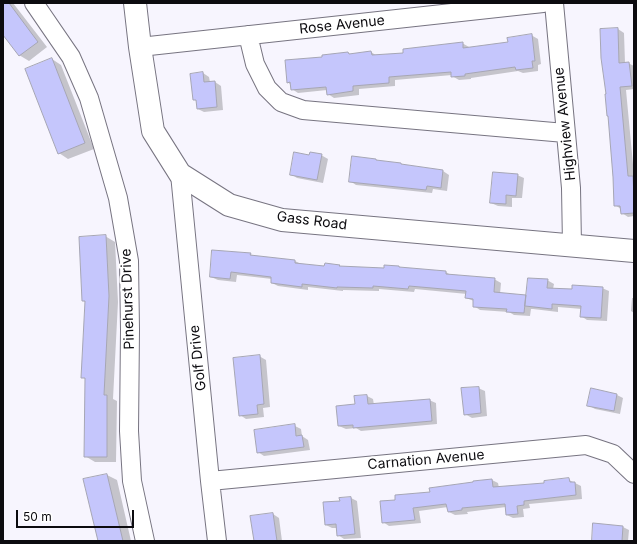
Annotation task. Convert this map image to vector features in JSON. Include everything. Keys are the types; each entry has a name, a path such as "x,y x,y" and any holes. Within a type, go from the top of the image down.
{"street":[{"name":"Pinehurst Drive","path":"34,3 71,57 89,98 118,198 129,261 129,431 132,481 145,541"},
{"name":"Gass Road","path":"135,3 153,131 180,174 229,204 282,220 634,251"},
{"name":"Rose Avenue","path":"140,47 543,3"},
{"name":"Highview Avenue","path":"554,3 571,188 572,245"},
{"path":"248,35 255,64 267,88 281,102 303,110 565,133"},
{"name":"Golf Drive","path":"180,174 217,541"},
{"name":"Carnation Avenue","path":"210,481 586,445 613,454 634,474"}],"building":[{"path":"3,3 9,3 38,42 19,56 3,35"},
{"path":"618,28 619,63 629,62 632,86 620,87 628,176 633,176 634,197 634,213 621,214 620,206 614,206 608,116 601,58 600,29"},
{"path":"532,34 535,61 532,61 533,68 516,70 515,67 451,77 451,72 389,77 389,83 353,86 353,91 327,95 326,87 291,90 290,82 287,83 285,60 322,57 322,55 348,52 349,54 371,51 372,55 403,53 403,49 463,42 463,48 508,42 507,38"},
{"path":"52,58 85,143 58,154 25,69"},
{"path":"203,72 204,82 215,81 217,107 197,109 196,100 193,100 190,74"},
{"path":"294,152 309,155 310,152 322,154 317,180 290,175"},
{"path":"352,156 443,170 441,188 427,186 426,190 349,182"},
{"path":"493,172 518,174 516,196 506,195 506,204 490,203"},
{"path":"106,235 109,296 104,395 107,395 107,457 84,457 85,378 81,378 85,301 82,301 79,237"},
{"path":"212,250 251,253 250,255 295,260 295,263 324,266 325,263 340,265 339,266 384,268 384,265 399,266 446,271 446,274 495,278 494,292 526,295 524,313 506,312 507,309 473,307 473,299 465,298 466,291 409,286 408,289 373,286 373,288 337,288 302,284 302,287 271,283 271,277 231,272 230,279 210,277"},
{"path":"528,278 548,279 547,288 572,289 572,285 603,287 601,318 580,317 581,306 552,304 552,309 525,306"},
{"path":"260,355 264,404 257,405 258,414 239,416 233,358"},
{"path":"479,387 481,413 464,415 461,388"},
{"path":"591,388 617,394 614,411 587,406"},
{"path":"367,395 368,404 430,399 432,421 353,428 353,425 338,426 336,406 355,404 354,396"},
{"path":"295,424 296,436 302,435 304,447 257,453 254,430"},
{"path":"107,474 123,541 98,541 83,479"},
{"path":"569,478 570,482 575,482 576,495 524,501 524,505 517,506 518,514 506,515 505,504 462,508 462,510 448,512 446,504 413,508 415,520 382,523 380,501 395,500 395,495 430,492 429,488 492,479 493,487 544,483 544,481"},
{"path":"351,497 355,534 337,536 336,524 325,525 323,502 340,501 339,498"},
{"path":"273,513 277,541 254,541 250,516"},
{"path":"593,523 623,526 622,541 592,541"}]}
